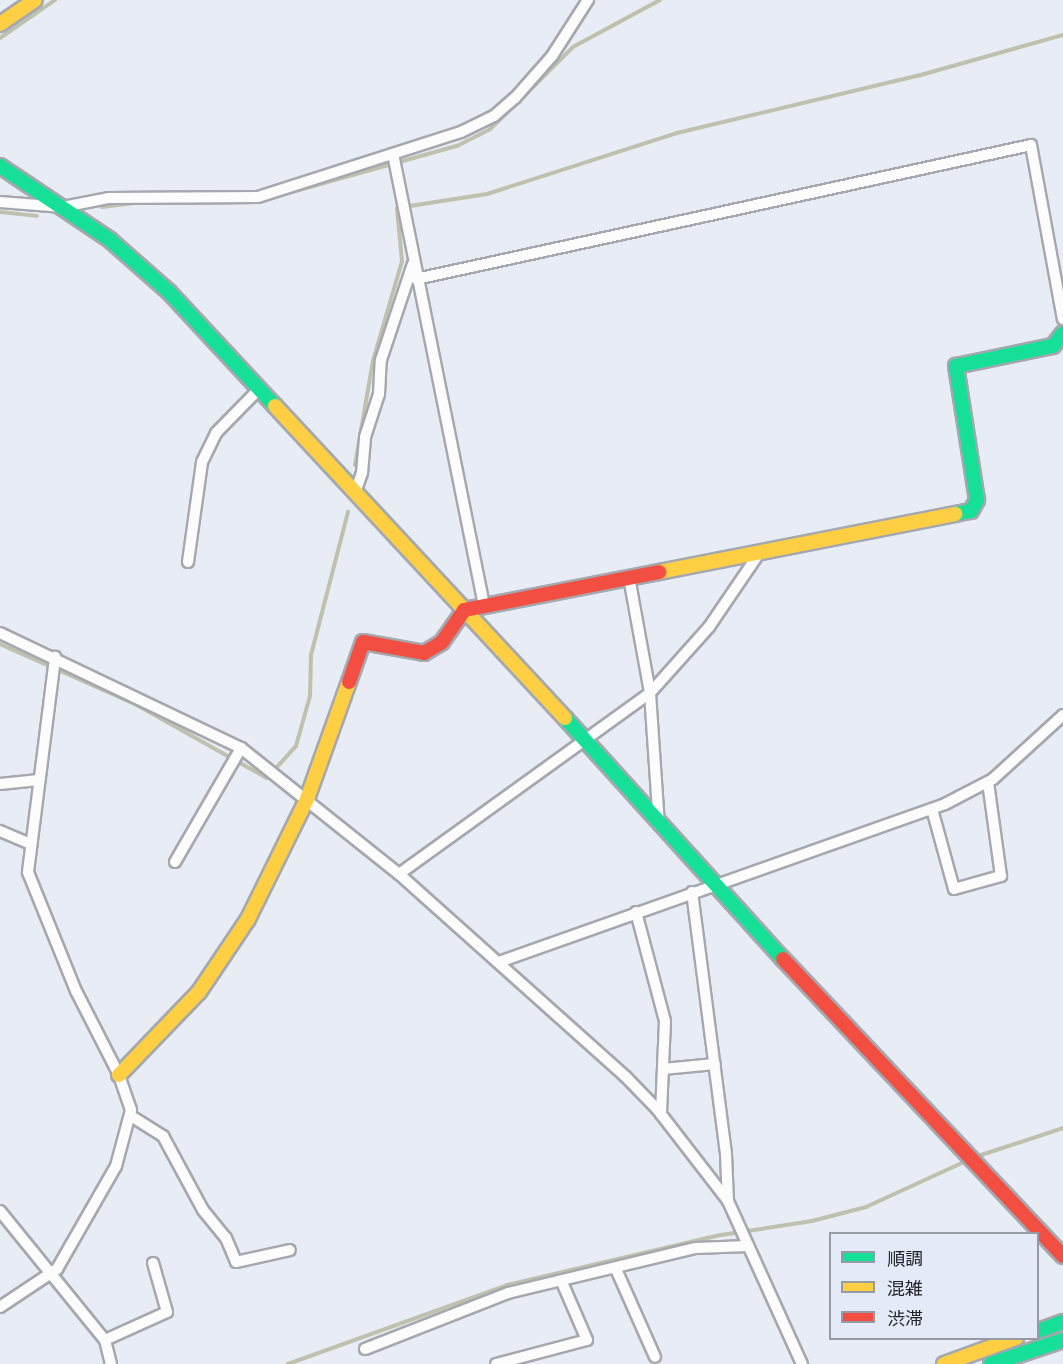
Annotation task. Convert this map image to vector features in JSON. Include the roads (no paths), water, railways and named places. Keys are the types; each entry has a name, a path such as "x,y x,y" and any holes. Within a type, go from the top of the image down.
{"main road":[{"path":"0,24 34,0"},
{"path":"0,166 63,207 139,262 260,388 583,738 713,885 1063,1256"},
{"path":"119,1076 199,992 248,919 307,799 363,642 424,653 442,642 464,610 971,511 977,500 956,366 1053,346 1063,333"},
{"path":"1039,1331 1063,1322"},
{"path":"944,1364 1010,1340"},
{"path":"992,1364 1063,1340"}],"street":[{"path":"0,202 63,207 109,198 258,197 393,155 494,116 552,56 588,0"},
{"path":"416,279 1031,144 1063,319"},
{"path":"393,155 416,279 484,606"},
{"path":"355,493 379,394 381,360 413,264"},
{"path":"188,562 202,462 216,433 260,388"},
{"path":"399,874 583,738 650,693 709,627 760,552"},
{"path":"629,577 650,693 659,825"},
{"path":"0,633 239,750 265,767 399,874 625,1076 661,1114 728,1201 802,1364"},
{"path":"0,1307 51,1273 116,1166 130,1116 119,1076 76,991 28,872 55,658"},
{"path":"499,962 932,809 988,782 1063,716"},
{"path":"175,862 239,750"},
{"path":"0,784 39,780"},
{"path":"932,809 954,889 1000,876 988,782"},
{"path":"0,831 31,844"},
{"path":"693,892 715,1064 728,1201"},
{"path":"636,912 665,1022 661,1114"},
{"path":"663,1069 715,1064"},
{"path":"130,1116 163,1136 203,1210 226,1238 236,1262 290,1250"},
{"path":"0,1211 105,1340 111,1364"},
{"path":"365,1349 508,1293 616,1269 696,1248 746,1243"},
{"path":"105,1340 167,1312 153,1263"},
{"path":"616,1269 655,1358"},
{"path":"496,1364 587,1340 561,1280"}],"waterway":[{"path":"0,38 55,0"},
{"path":"522,98 573,47 660,0"},
{"path":"355,465 373,361 402,261 397,208 487,194 677,133 917,76 1063,35"},
{"path":"281,195 457,146 490,129 517,103"},
{"path":"153,203 254,202"},
{"path":"102,207 134,203"},
{"path":"0,212 37,216"},
{"path":"0,644 135,704 267,778 296,746 310,696 311,655 348,512"},
{"path":"975,1157 1063,1128"},
{"path":"288,1364 507,1285 721,1235 812,1221 866,1207 968,1160"}]}
